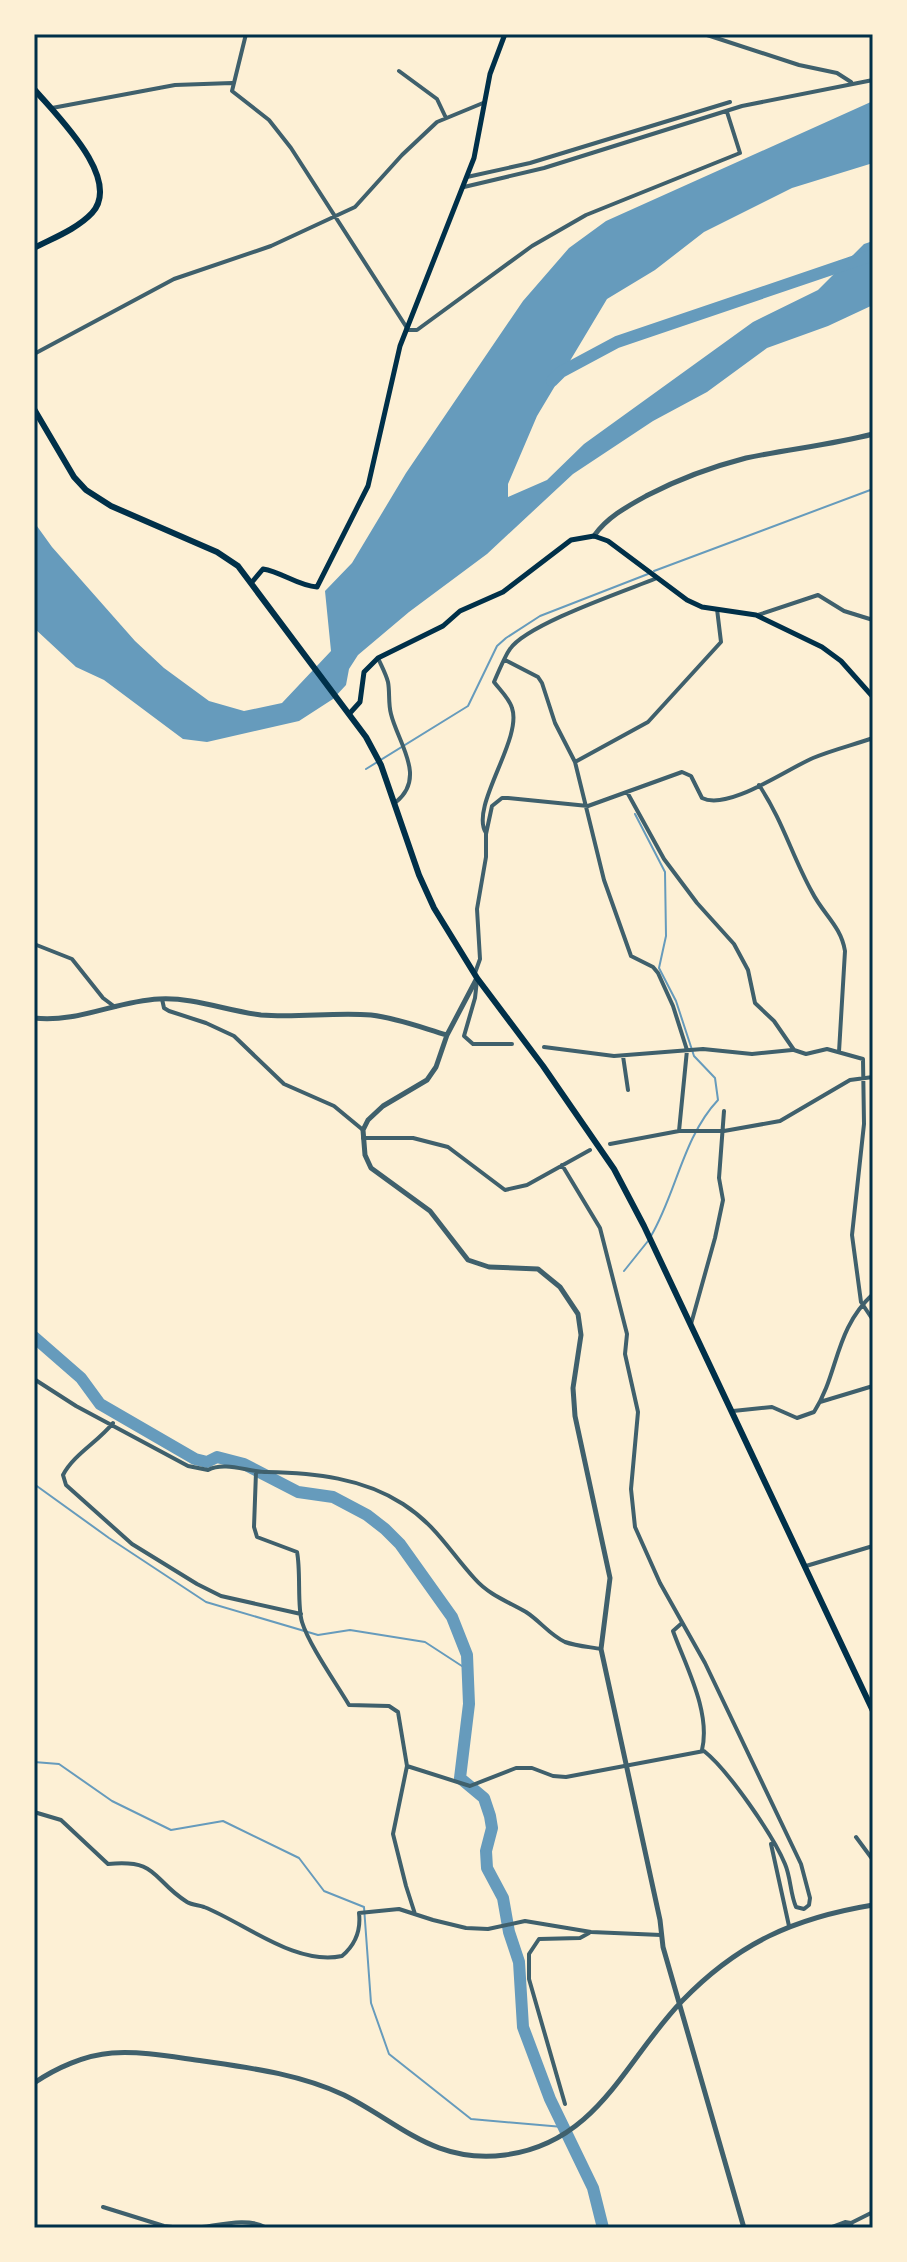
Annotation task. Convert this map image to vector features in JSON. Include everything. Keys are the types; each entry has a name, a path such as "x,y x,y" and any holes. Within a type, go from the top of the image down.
{"main road":[{"path":"252,582 263,569 273,570 306,586 317,587 368,486 400,346 474,158 490,74 505,34"},
{"path":"34,89 95,166 101,189 95,209 89,216 34,248"},
{"path":"34,409 74,477 86,490 111,506 217,552 238,566 350,713 381,765 419,875 434,908 476,976 614,1169 733,1411 873,1711"},
{"path":"350,713 360,702 364,672 378,658 443,626 460,611 503,592 571,540 594,536 608,541 687,600 702,607 756,615 822,647 841,661 873,697"}],"street":[{"path":"246,34 232,91 269,120 337,217 406,329 417,330 532,246 586,215 740,153 727,112"},
{"path":"704,34 799,65 837,73 853,83"},
{"path":"399,71 437,99 446,118"},
{"path":"464,187 544,168 781,97 873,80"},
{"path":"50,108 175,85 232,83"},
{"path":"467,177 530,163 730,102"},
{"path":"34,354 174,279 271,246 355,207 437,122 483,103"},
{"path":"594,536 602,525 631,504 679,479 748,458 821,447 873,434"},
{"path":"486,834 482,824 487,799 513,724 511,705 494,682 513,645 537,628 657,578"},
{"path":"756,615 818,595 844,611 873,620"},
{"path":"575,762 629,734 658,713 721,642 717,609"},
{"path":"378,658 388,680 391,717 405,748 409,767 406,794 396,802"},
{"path":"505,660 538,677 542,683 555,723 575,762 604,880 621,933 631,956 653,967 658,973 673,1006 687,1050 679,1131"},
{"path":"512,1044 473,1044 464,1036 475,998 480,959 477,909 492,806 502,798 588,806 682,772 691,776 705,801 723,799 811,759 873,738"},
{"path":"759,785 774,807 810,890 843,938 845,951 839,1052"},
{"path":"627,792 664,859 697,903 734,944 748,970 755,1003 774,1021 794,1050"},
{"path":"34,944 72,959 103,998 115,1007"},
{"path":"476,976 447,1035 436,1067 427,1080 383,1106 368,1120 363,1134 365,1155 371,1168 430,1211 468,1260 489,1267 538,1269 560,1287 578,1314 581,1335 573,1388 575,1416 610,1578 601,1649 661,1935 744,2228"},
{"path":"34,1018 68,1018 132,1001 162,999 292,1017 372,1016 447,1035"},
{"path":"162,999 164,1008 169,1011 234,1036 277,1079 334,1106 363,1134 413,1138 448,1147 505,1190 527,1185 590,1150"},
{"path":"544,1047 623,1056 703,1049 752,1054 794,1050 806,1054 822,1049 863,1059 864,1124 852,1235 862,1307 873,1320"},
{"path":"623,1056 628,1090"},
{"path":"610,1144 679,1131 724,1131 780,1121 850,1080 873,1077"},
{"path":"691,1324 723,1200 719,1178 724,1111"},
{"path":"407,1766 470,1786 516,1768 532,1768 566,1777 701,1751 718,1762 769,1837 784,1862 796,1907 804,1909 809,1905 801,1864 705,1663 635,1527 631,1489 638,1412 625,1354 627,1334 600,1228 562,1165"},
{"path":"733,1411 772,1407 797,1418 814,1412 841,1339 873,1294"},
{"path":"34,1379 76,1406 113,1423 188,1466 208,1470 218,1465 256,1472 319,1475 376,1490 403,1504 427,1522 447,1542 476,1581 495,1596 529,1613 555,1637 601,1649"},
{"path":"820,1402 873,1386"},
{"path":"113,1423 99,1440 68,1465 63,1475 66,1485 132,1544 197,1584 221,1596 301,1614"},
{"path":"256,1472 254,1527 257,1537 297,1552 301,1620 349,1705 389,1706 398,1712 407,1766 393,1834 415,1914"},
{"path":"806,1566 873,1546"},
{"path":"682,1623 673,1631 706,1733 701,1751"},
{"path":"34,1812 61,1820 108,1864 130,1862 142,1865 189,1904 202,1906 258,1936 319,1956 342,1956 354,1945 359,1913 399,1909 466,1928 488,1929 525,1921 591,1932 661,1935"},
{"path":"769,1837 789,1926"},
{"path":"856,1837 873,1860"},
{"path":"34,2083 92,2056 149,2053 304,2079 345,2096 416,2140 438,2149 471,2156 524,2151 574,2128 613,2090 679,2003 730,1958 814,1916 873,1905"},
{"path":"565,2104 529,1979 529,1954 539,1939 580,1938 591,1932"},
{"path":"103,2207 164,2226 181,2228"},
{"path":"841,2228 851,2226 873,2212"},
{"path":"829,2228 845,2222 851,2226"},
{"path":"195,2228 246,2223 267,2228"}],"water":[{"path":"873,101 873,163 792,188 704,232 655,270 607,299 537,416 508,484 508,497 547,480 584,444 753,322 818,290 864,244 873,241 873,305 828,326 767,348 707,392 653,421 573,474 487,554 409,612 358,655 349,669 346,685 333,699 299,721 207,742 183,739 104,680 76,667 34,628 34,522 52,547 135,641 164,668 209,701 244,711 282,703 331,651 325,591 352,563 406,473 523,301 569,248 606,221"}],"waterway":[{"path":"552,381 561,372 617,342 873,255"},
{"path":"654,571 873,489"},
{"path":"366,769 468,706 497,646 506,638 540,616 648,574"},
{"path":"635,814 665,872 666,936 659,968 676,1001 694,1056 715,1078 718,1100 696,1131 651,1236"},
{"path":"624,1271 648,1241"},
{"path":"34,1337 81,1378 100,1404 195,1459 207,1462 217,1457 244,1464 298,1492 333,1497 367,1515 400,1544 452,1617 467,1655 469,1704 460,1778 484,1798 490,1816 492,1828 486,1851 487,1868 503,1898 509,1932 519,1962 523,2027 550,2099 593,2188 603,2228"},
{"path":"34,1484 206,1602 318,1635 350,1630 425,1642 468,1670"},
{"path":"34,1762 59,1764 112,1801 171,1830 223,1821 299,1858 324,1891 364,1907 371,2003 389,2054 471,2119 563,2127"}]}
